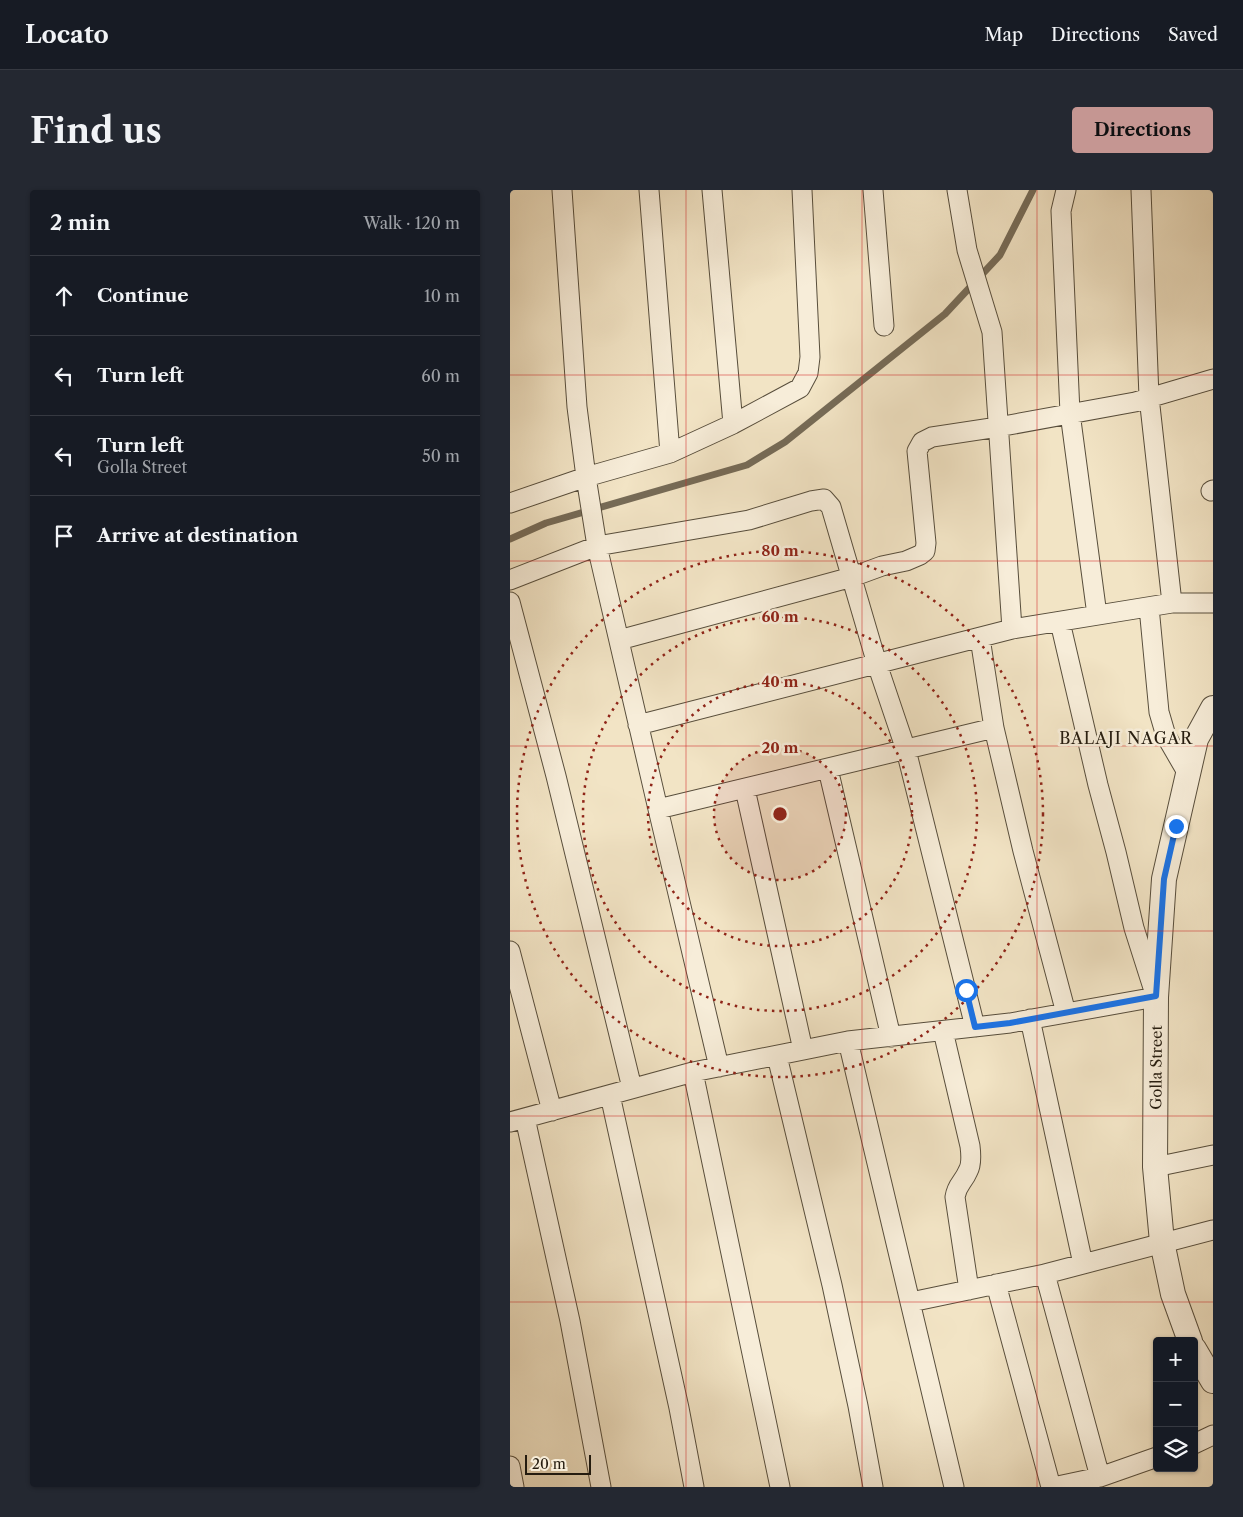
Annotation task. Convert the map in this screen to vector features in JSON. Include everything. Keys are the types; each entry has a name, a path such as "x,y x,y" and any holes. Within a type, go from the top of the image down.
{"street":[{"path":"562,190 577,407 597,546 719,1067"},
{"path":"649,190 670,453"},
{"path":"712,190 733,424"},
{"path":"510,503 586,477 670,453 733,424 800,388 808,373 810,357 802,190"},
{"path":"873,190 884,326"},
{"path":"957,190 967,250 992,332 1012,630"},
{"path":"1066,190 1061,211 1070,413 1098,616"},
{"path":"1141,190 1149,397 1172,603"},
{"path":"619,640 852,577 920,555 925,550 926,543 917,451 922,442 932,437 1052,418 1070,413 1135,402 1213,379"},
{"path":"510,580 597,546 749,520 811,501 824,499 832,507 877,664 906,750 975,1027"},
{"path":"510,602 551,758 632,1088"},
{"path":"638,724 1012,630 1172,603 1213,603"},
{"path":"1149,607 1160,712 1166,736 1188,774"},
{"path":"601,1487 570,1321 517,1120 693,1072 848,1041 1030,1019 1156,996 1134,928 1060,622"},
{"path":"980,638 994,728 1023,851 1066,1013"},
{"name":"Golla Street","path":"1189,1337 1173,1294 1162,1242 1155,1167 1156,996 1164,879 1196,739 1213,708"},
{"path":"658,810 994,728"},
{"path":"828,769 891,1036"},
{"path":"745,789 803,1050"},
{"path":"510,951 552,1111"},
{"path":"1030,1019 1083,1264"},
{"path":"943,1031 970,1146 971,1161 968,1171 957,1187 955,1197 969,1290"},
{"path":"848,1041 954,1487"},
{"path":"777,1056 832,1285 858,1406 872,1487"},
{"path":"693,1072 780,1487"},
{"path":"610,1094 679,1408 694,1487"},
{"path":"1155,1167 1213,1155"},
{"path":"910,1302 1045,1274 1213,1230"},
{"path":"1045,1274 1100,1477"},
{"path":"996,1284 1052,1487 1100,1477 1153,1458"},
{"path":"1198,1355 1213,1381"},
{"path":"1198,1442 1213,1435"},
{"path":"510,1466 514,1487"}],"waterway":[{"path":"510,539 546,523 747,465 785,442 945,314 1000,255 1033,190"}],"district":[{"name":"BALAJI NAGAR","path":"1126,738"}],"route":[{"path":"966,990 975,1027 1010,1023 1156,996 1164,879 1176,826"}]}
